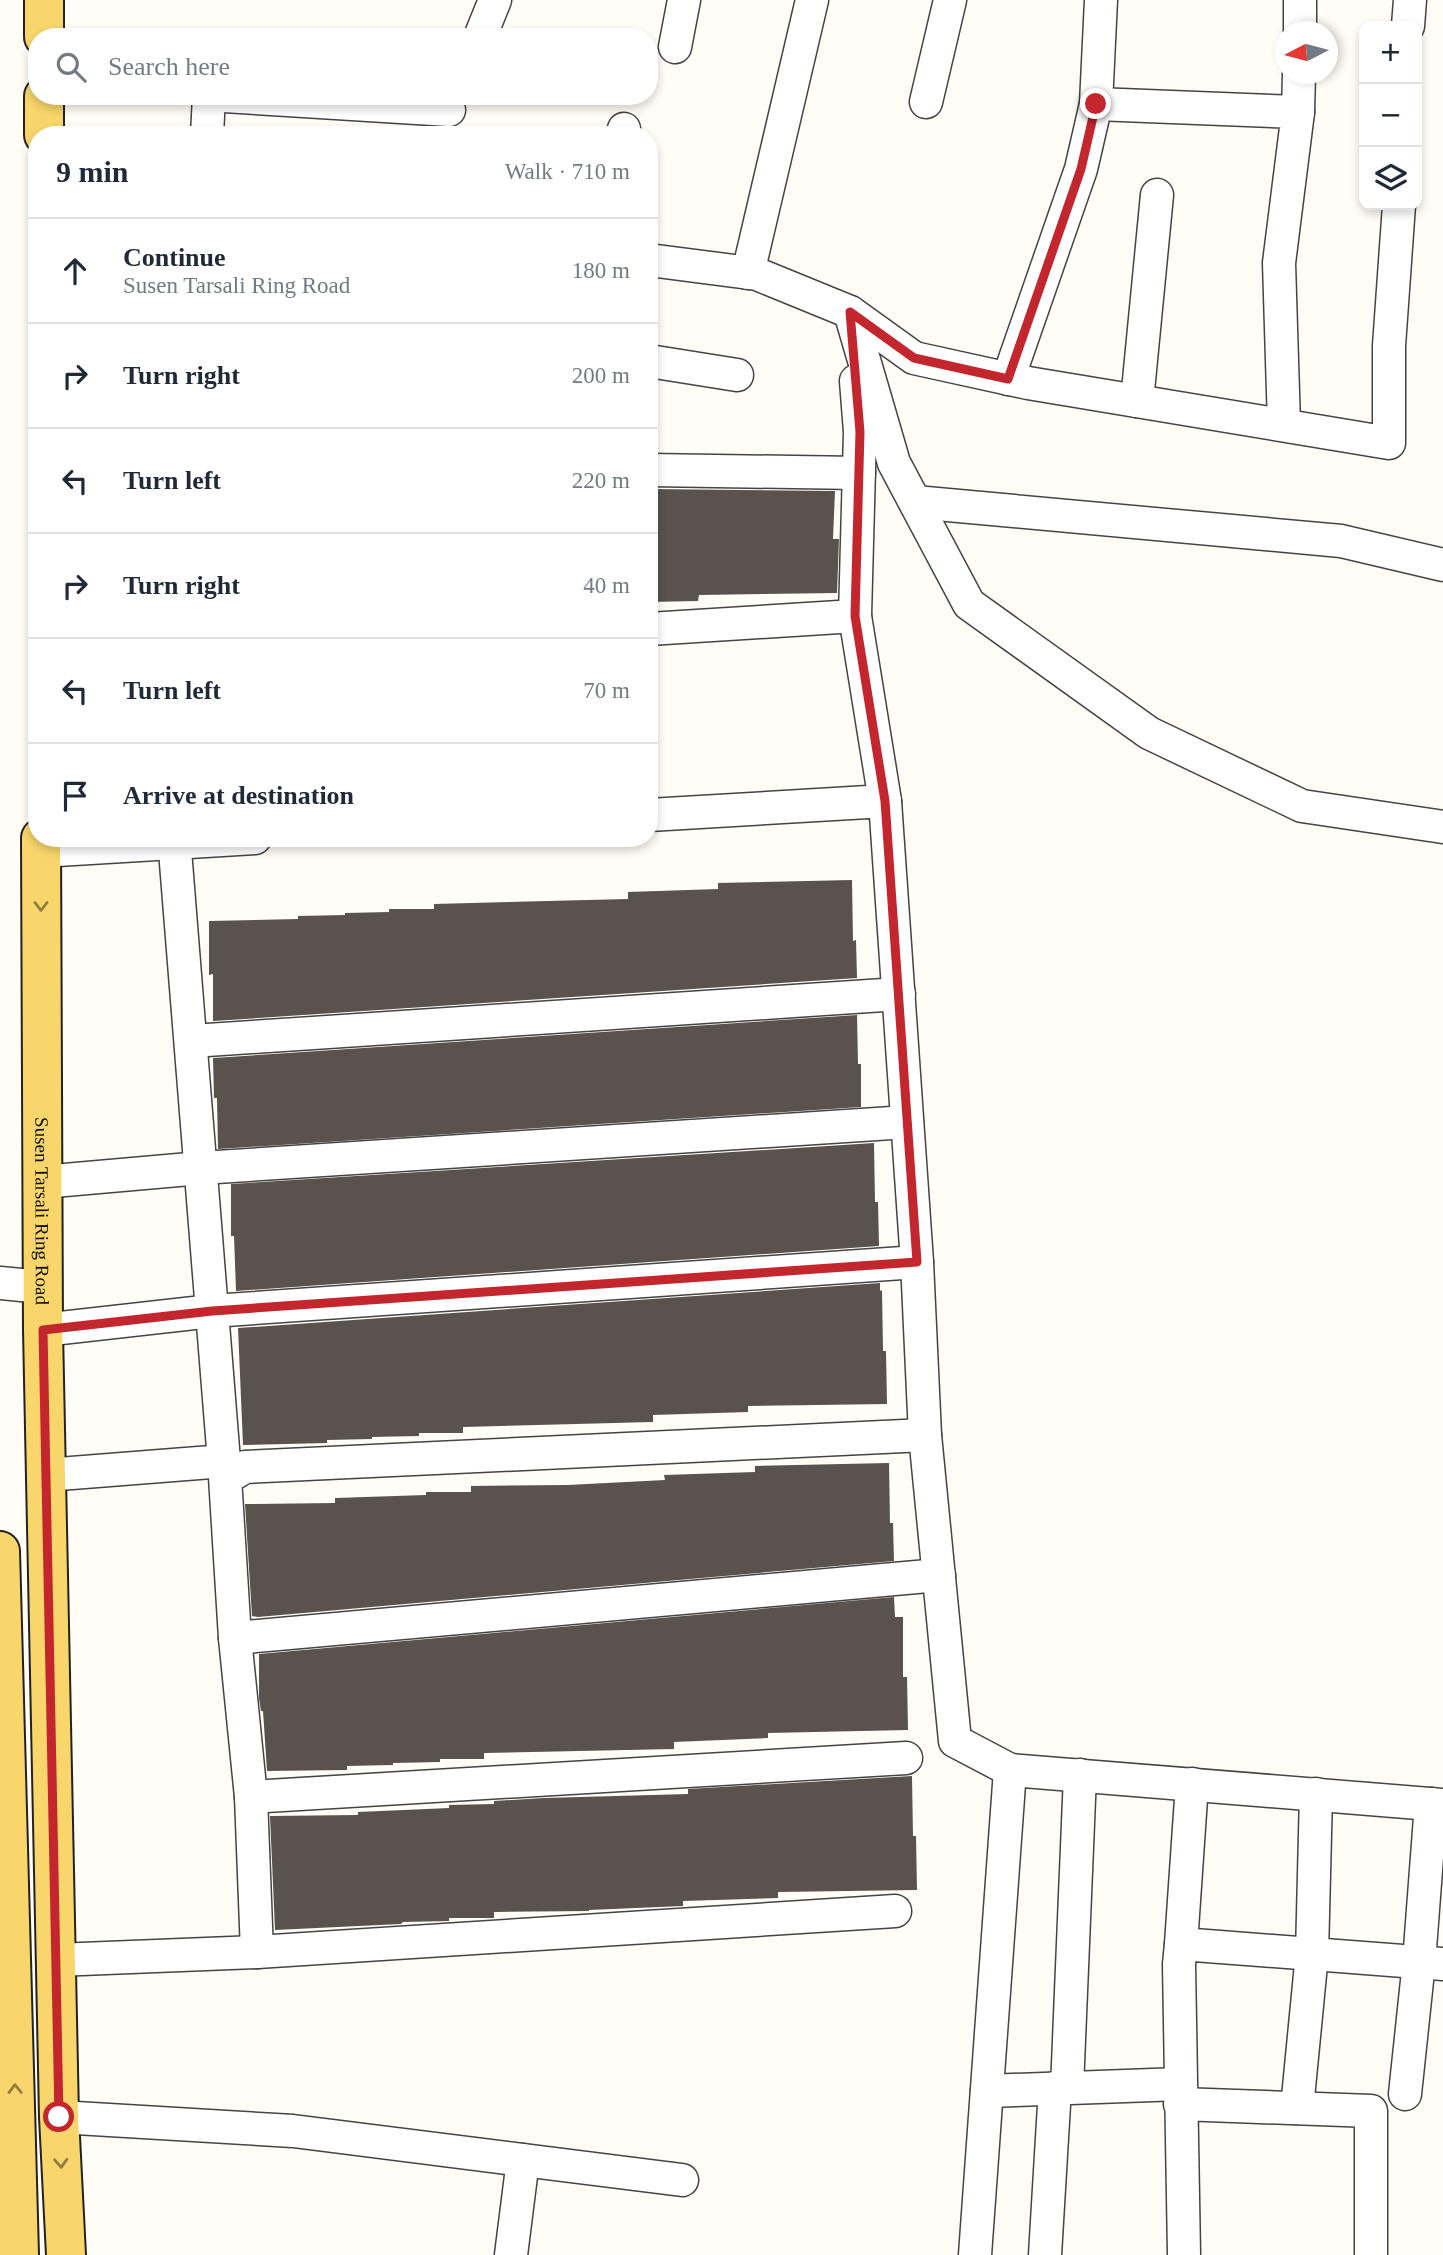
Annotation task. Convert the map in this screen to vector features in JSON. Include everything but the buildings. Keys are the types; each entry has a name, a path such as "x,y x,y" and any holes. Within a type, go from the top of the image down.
{"main road":[{"path":"44,0 44,28"},
{"path":"44,105 44,126"},
{"name":"Susen Tarsali Ring Road","path":"41,847 42,1287 59,2117 66,2255"},
{"path":"0,1551 7,2014 19,2255"}],"street":[{"path":"484,28 495,0"},
{"path":"675,47 684,0"},
{"path":"748,273 812,0"},
{"path":"926,102 950,0"},
{"path":"1008,379 1081,169 1096,104 1101,0"},
{"path":"1300,0 1300,21"},
{"path":"1408,21 1410,0"},
{"path":"1284,425 1279,263 1298,112 1299,84"},
{"path":"1096,104 1298,112"},
{"path":"207,126 209,105"},
{"path":"336,105 448,114"},
{"path":"1137,401 1157,195"},
{"path":"658,261 757,274 850,312 914,358 1008,379 1389,443 1389,346 1399,210"},
{"path":"850,312 860,432 855,616 885,801 917,1262 925,1435 955,1741 1010,1770 1437,1804 1431,1963 1405,2094"},
{"path":"850,312 894,463 969,604 1149,733 1302,806 1443,827"},
{"path":"658,362 737,375"},
{"path":"658,470 859,473"},
{"path":"915,502 1342,541 1443,565"},
{"path":"658,628 855,616"},
{"path":"658,814 885,801"},
{"path":"175,847 192,1041 235,1638 251,1797 257,1952"},
{"path":"192,1041 899,994"},
{"path":"42,1182 201,1168 907,1122"},
{"path":"43,1330 212,1311 917,1262"},
{"path":"0,1283 42,1287"},
{"path":"224,1461 231,1475 245,1467 925,1435"},
{"path":"46,1475 224,1461"},
{"path":"235,1638 939,1575"},
{"path":"251,1797 906,1758"},
{"path":"975,2255 1010,1770"},
{"path":"1045,2255 1061,2088 1080,1775"},
{"path":"1184,2255 1179,1964 1192,1784"},
{"path":"1297,2108 1312,1954 1316,1794"},
{"path":"56,1960 257,1952 895,1911"},
{"path":"1181,1944 1431,1963"},
{"path":"987,2091 1061,2088 1180,2094 1297,2108 1370,2111 1371,2255"},
{"path":"59,2117 293,2131 682,2180"},
{"path":"511,2255 523,2160"}],"route":[{"path":"59,2117 43,1330 212,1311 917,1262 885,801 855,616 860,432 850,312 914,358 1008,379 1081,169 1096,104"}]}
